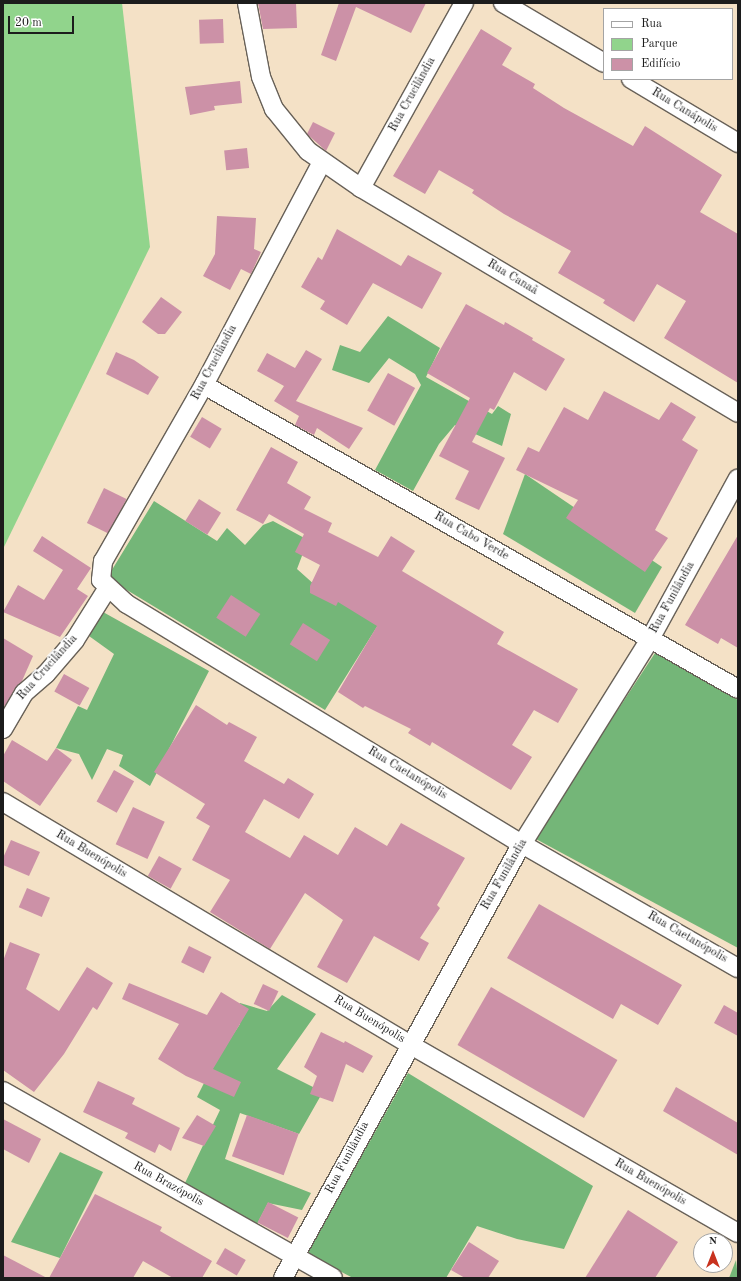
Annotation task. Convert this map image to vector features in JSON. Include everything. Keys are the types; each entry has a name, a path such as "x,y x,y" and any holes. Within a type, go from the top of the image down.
{"street":[{"name":"Rua Canaã","path":"246,3 261,77 274,109 292,134 322,162 361,188 738,413"},
{"name":"Rua Crucilândia","path":"361,188 464,3"},
{"path":"503,3 603,62"},
{"name":"Rua Canápolis","path":"633,80 738,143"},
{"name":"Rua Crucilândia","path":"3,729 24,693 46,674 75,640 107,589 100,580 103,561 204,385 322,162"},
{"name":"Rua Cabo Verde","path":"204,385 738,689"},
{"name":"Rua Funilândia","path":"282,1278 296,1256 409,1044 522,844 650,639 738,478"},
{"name":"Rua Caetanópolis","path":"107,589 134,608 522,844 738,968"},
{"name":"Rua Buenópolis","path":"3,802 409,1044 738,1233"},
{"name":"Rua Brazópolis","path":"3,1091 333,1278"}],"green space":[{"path":"3,3 122,3 150,247 3,549"},
{"path":"388,316 440,348 426,377 492,414 498,406 511,414 502,446 455,425 439,444 413,491 375,470 421,385 415,374 389,358 369,383 332,370 340,345 360,352"},
{"path":"525,474 662,567 635,613 503,534"},
{"path":"154,501 217,541 227,528 245,545 263,525 273,521 308,540 297,569 316,586 378,625 325,710 107,578"},
{"path":"103,612 209,671 150,786 119,766 123,755 107,749 92,780 79,754 56,748 78,706 87,710 114,654 89,636"},
{"path":"655,653 738,700 738,948 534,838"},
{"path":"282,995 316,1014 277,1069 313,1087 320,1097 299,1134 240,1113 225,1159 311,1193 302,1210 268,1203 256,1226 185,1183 220,1110 197,1097 213,1065 240,1024 231,1018 240,1003 267,1011"},
{"path":"408,1073 593,1186 564,1249 517,1239 477,1226 446,1278 353,1278 307,1254"},
{"path":"60,1152 103,1172 60,1258 11,1242"},
{"path":"736,1260 738,1278 729,1278 731,1273 733,1273"}],"building":[{"path":"258,3 296,3 297,28 263,29"},
{"path":"339,3 426,3 411,33 356,7 336,61 321,55"},
{"path":"223,19 224,43 200,44 199,20"},
{"path":"481,29 512,48 502,65 535,84 533,88 564,108 633,146 645,126 722,175 700,212 738,234 738,383 664,338 686,301 657,284 634,322 603,303 605,300 558,273 571,251 504,214 472,193 474,190 439,170 425,194 393,176"},
{"path":"240,81 242,103 214,106 215,110 190,115 185,87"},
{"path":"313,122 335,133 326,151 307,134"},
{"path":"247,148 249,168 226,170 224,150"},
{"path":"217,216 256,218 254,249 261,252 251,274 241,269 230,290 203,276 215,254"},
{"path":"337,229 401,266 408,255 442,273 422,309 373,283 347,325 320,309 325,301 301,287 318,257 322,260"},
{"path":"161,297 182,312 165,334 158,334 142,322"},
{"path":"466,304 504,325 505,322 565,359 546,391 514,372 494,410 490,408 472,442 505,458 479,510 455,499 469,471 439,456 470,398 427,373"},
{"path":"306,350 322,359 296,401 363,428 349,449 317,428 314,435 295,425 299,416 274,401 284,386 257,371 267,353 295,368"},
{"path":"116,352 134,360 159,377 148,395 106,374"},
{"path":"388,373 415,388 394,426 367,411"},
{"path":"604,391 659,420 671,402 696,417 682,440 698,450 655,530 668,538 645,572 566,518 578,500 516,470 528,447 539,452 564,407 588,420"},
{"path":"202,417 222,429 210,449 190,437"},
{"path":"271,447 298,462 287,483 311,497 304,509 332,523 328,532 378,557 391,536 415,551 402,571 504,632 497,644 578,689 558,723 534,710 512,745 532,757 511,790 432,742 430,746 408,733 411,729 365,706 363,708 338,692 377,626 338,602 336,606 310,593 310,586 320,565 295,552 304,534 269,514 263,524 236,510"},
{"path":"104,488 126,499 109,534 87,523"},
{"path":"199,499 221,513 207,535 185,521"},
{"path":"738,535 738,648 721,638 718,644 685,625"},
{"path":"42,536 91,568 77,589 88,596 60,637 3,612 18,585 44,600 63,570 33,551"},
{"path":"231,595 260,614 246,637 216,618"},
{"path":"303,623 330,640 317,661 290,644"},
{"path":"3,638 33,656 22,681 3,708"},
{"path":"64,674 89,688 80,706 54,691"},
{"path":"196,705 227,725 229,722 257,737 244,761 284,784 288,778 314,794 299,819 264,799 245,832 290,858 304,835 338,855 355,827 387,846 401,823 465,858 437,905 440,908 420,938 429,943 419,961 374,936 347,983 317,967 343,920 305,893 270,949 210,912 230,880 192,860 210,826 196,818 205,804 154,772"},
{"path":"12,740 47,761 56,748 72,760 40,806 3,781 3,756"},
{"path":"114,770 134,781 117,813 97,801"},
{"path":"133,807 165,822 147,859 116,844"},
{"path":"11,840 40,852 29,876 3,865 3,858"},
{"path":"159,856 182,869 171,889 148,876"},
{"path":"27,888 50,898 42,917 19,907"},
{"path":"539,904 682,985 658,1025 621,1004 613,1019 507,958"},
{"path":"10,942 40,954 26,989 59,1011 87,967 113,983 97,1010 93,1007 64,1054 34,1092 3,1070 3,961"},
{"path":"189,946 211,957 204,973 181,962"},
{"path":"129,983 207,1015 221,992 249,1009 213,1069 241,1082 234,1097 186,1076 158,1059 179,1024 122,999"},
{"path":"263,984 278,991 269,1011 254,1004"},
{"path":"491,987 617,1060 584,1118 458,1045"},
{"path":"724,1005 738,1013 738,1036 714,1023"},
{"path":"321,1032 344,1043 345,1041 373,1056 363,1073 346,1064 333,1102 310,1094 317,1076 304,1067"},
{"path":"98,1081 135,1098 132,1104 180,1128 171,1151 159,1144 155,1153 125,1138 128,1133 83,1112"},
{"path":"676,1087 738,1123 738,1155 663,1111"},
{"path":"197,1115 216,1126 204,1146 182,1138"},
{"path":"247,1115 299,1134 284,1175 232,1156"},
{"path":"3,1119 41,1139 29,1163 3,1149"},
{"path":"95,1194 162,1227 160,1231 212,1261 202,1278 173,1278 143,1261 133,1278 49,1278"},
{"path":"268,1202 298,1217 288,1238 258,1222"},
{"path":"628,1210 678,1242 655,1278 585,1278"},
{"path":"469,1242 499,1261 488,1278 465,1278 451,1270"},
{"path":"225,1248 246,1260 237,1276 216,1264"},
{"path":"3,1255 47,1278 3,1278"}]}
